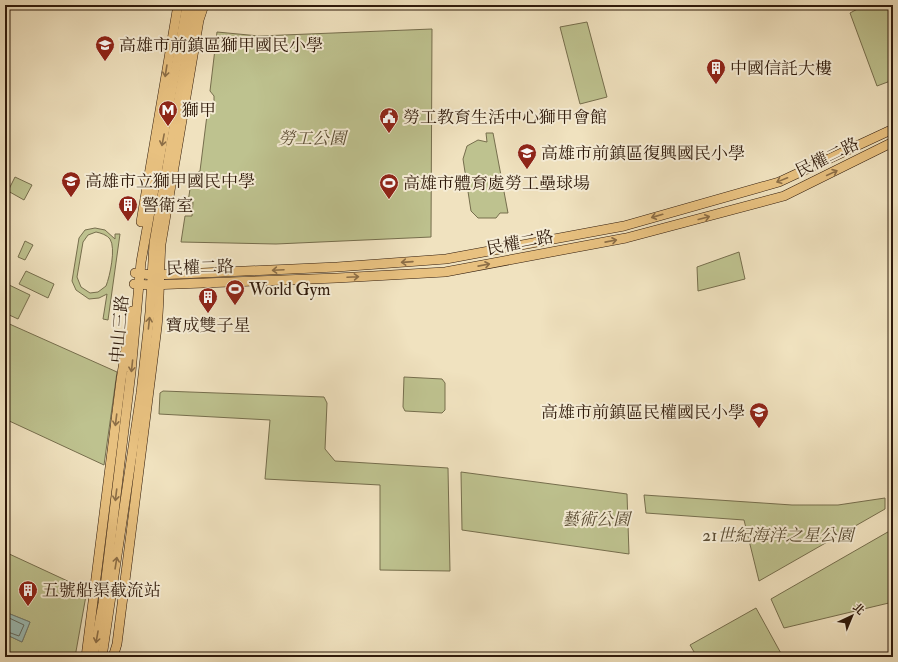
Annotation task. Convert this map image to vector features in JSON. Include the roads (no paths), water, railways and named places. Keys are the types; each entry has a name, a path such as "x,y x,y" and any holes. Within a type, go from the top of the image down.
{"main road":[{"name":"中山三路","path":"93,657 102,603 132,372 137,284 135,260 178,5"},
{"name":"中山三路","path":"137,273 146,225 195,6"},
{"name":"中山三路","path":"113,657 119,628 157,328 156,275 200,20 195,6"},
{"name":"民權二路","path":"137,273 156,275 337,267 446,259 624,226 779,182 893,129"},
{"name":"民權二路","path":"137,284 156,285 337,278 445,272 626,238 784,196 893,142"},
{"name":"中山三路","path":"86,657 137,284"},
{"name":"中山三路","path":"102,657 142,393 150,312 156,285"}],"water":[{"path":"5,612 30,622 22,642 5,634"}],"place":[{"name":"高雄市前鎮區獅甲國民小學","path":"105,62"},
{"name":"中國信託大樓","path":"716,85"},
{"name":"獅甲","path":"168,127"},
{"name":"勞工教育生活中心獅甲會館","path":"389,134"},
{"name":"高雄市前鎮區復興國民小學","path":"527,170"},
{"name":"高雄市立獅甲國民中學","path":"71,198"},
{"name":"高雄市體育處勞工壘球場","path":"389,200"},
{"name":"警衛室","path":"128,222"},
{"name":"World Gym","path":"235,306"},
{"name":"寶成雙子星","path":"208,314"},
{"name":"高雄市前鎮區民權國民小學","path":"759,429"},
{"name":"五號船渠截流站","path":"28,607"}],"park label":[{"name":"勞工公園","path":"312,138"},
{"name":"藝術公園","path":"596,519"},
{"name":"21世紀海洋之星公園","path":"778,535"}]}
